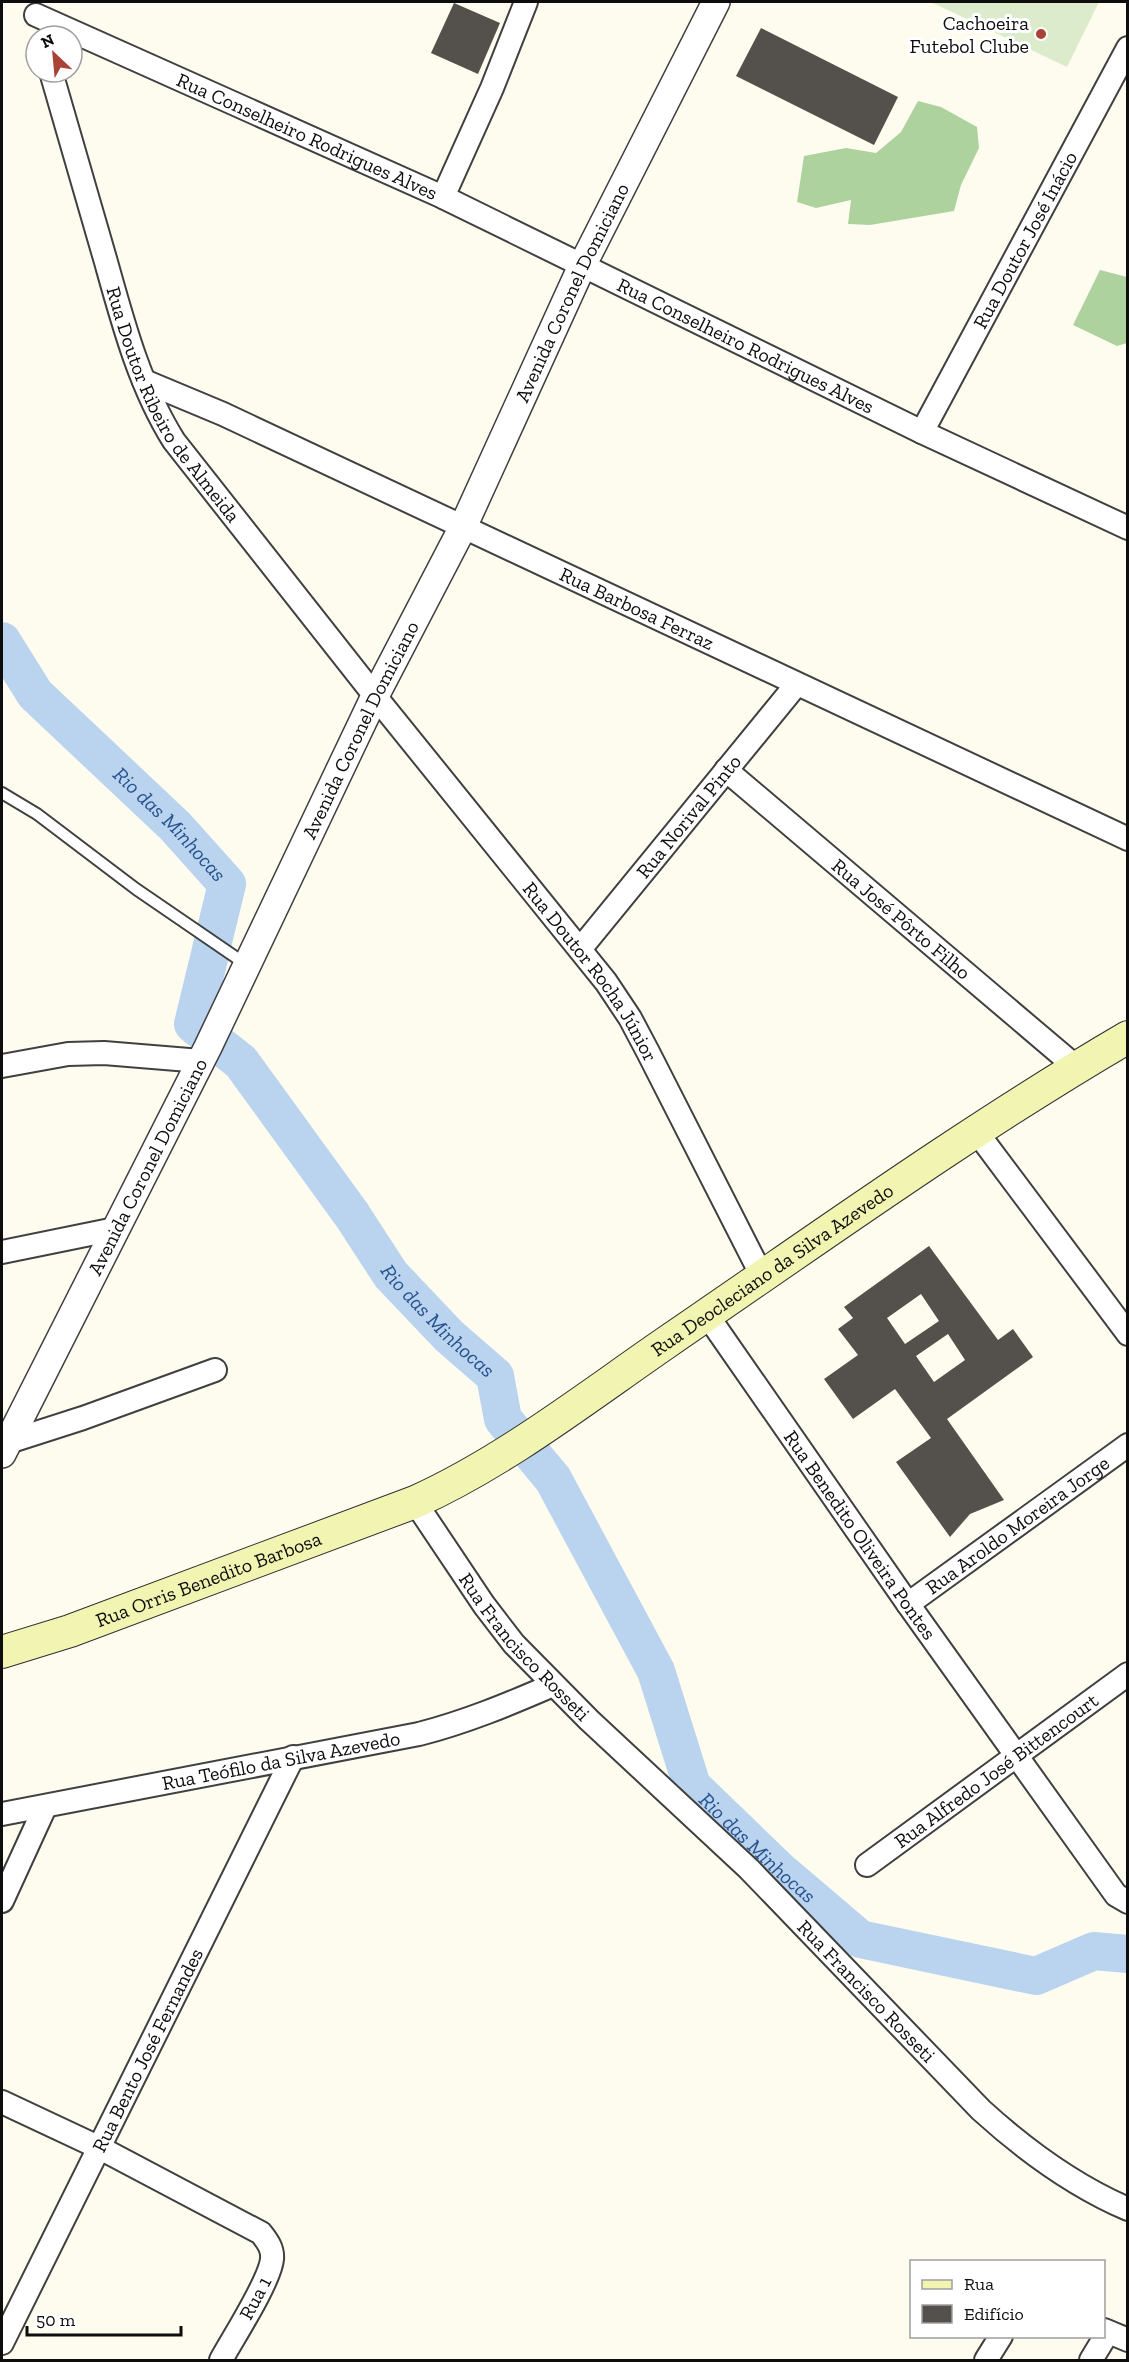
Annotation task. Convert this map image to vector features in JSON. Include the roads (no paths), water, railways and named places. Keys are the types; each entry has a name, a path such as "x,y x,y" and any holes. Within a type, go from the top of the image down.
{"main road":[{"name":"Rua Deocleciano da Silva Azevedo","path":"415,1502 460,1480 554,1420 976,1131 1076,1067 1128,1037"},
{"name":"Rua Orris Benedito Barbosa","path":"2,1652 70,1631 415,1502"}],"street":[{"path":"443,197 492,88 526,2"},
{"name":"Avenida Coronel Domiciano","path":"3,1447 69,1323 114,1229 233,996 375,696 463,527 582,266 716,2"},
{"name":"Rua Conselheiro Rodrigues Alves","path":"40,22 443,197 922,432 1128,528"},
{"name":"Rua Doutor José Inácio","path":"922,432 1128,48"},
{"name":"Rua Doutor Ribeiro de Almeida","path":"54,84 121,314 159,418 174,441 375,696"},
{"name":"Rua Barbosa Ferraz","path":"144,381 223,414 1128,839"},
{"name":"Rua Norival Pinto","path":"581,948 796,685"},
{"name":"Rua Doutor Rocha Júnior","path":"375,696 581,948 630,1017 762,1276"},
{"name":"Rua José Pôrto Filho","path":"726,770 1076,1067"},
{"path":"2,1066 68,1054 204,1054"},
{"path":"976,1131 1125,1324"},
{"path":"2,1252 114,1229"},
{"name":"Rua Benedito Oliveira Pontes","path":"707,1315 1015,1755 1122,1899"},
{"path":"3,1447 215,1370"},
{"name":"Rua Aroldo Moreira Jorge","path":"908,1604 1128,1445"},
{"name":"Rua Francisco Rosseti","path":"415,1502 484,1605 514,1644 553,1685 749,1869 910,2038 1013,2139 1096,2196 1128,2209"},
{"name":"Rua Alfredo José Bittencourt","path":"867,1865 1128,1674"},
{"name":"Rua Teófilo da Silva Azevedo","path":"2,1814 419,1734 457,1724 553,1685"},
{"name":"Rua Bento José Fernandes","path":"2,2343 294,1757"},
{"path":"2,1901 45,1807"},
{"path":"2,2102 100,2148"},
{"name":"Rua 1","path":"100,2148 261,2233 272,2252 269,2270 221,2361"},
{"path":"1091,2361 1113,2334"},
{"path":"986,2361 1000,2338"}],"lane":[{"path":"2,794 36,814 136,890 248,965"}],"waterway":[{"name":"Rio das Minhocas","path":"2,641 35,694 175,826 227,884 193,1024 241,1062 352,1215 391,1275 449,1336 495,1376 503,1419 553,1479 656,1671 692,1786 779,1870 860,1939 1036,1976 1094,1951 1128,1954"}],"place":[{"name":"Cachoeira Futebol Clube","path":"1041,34"}]}
